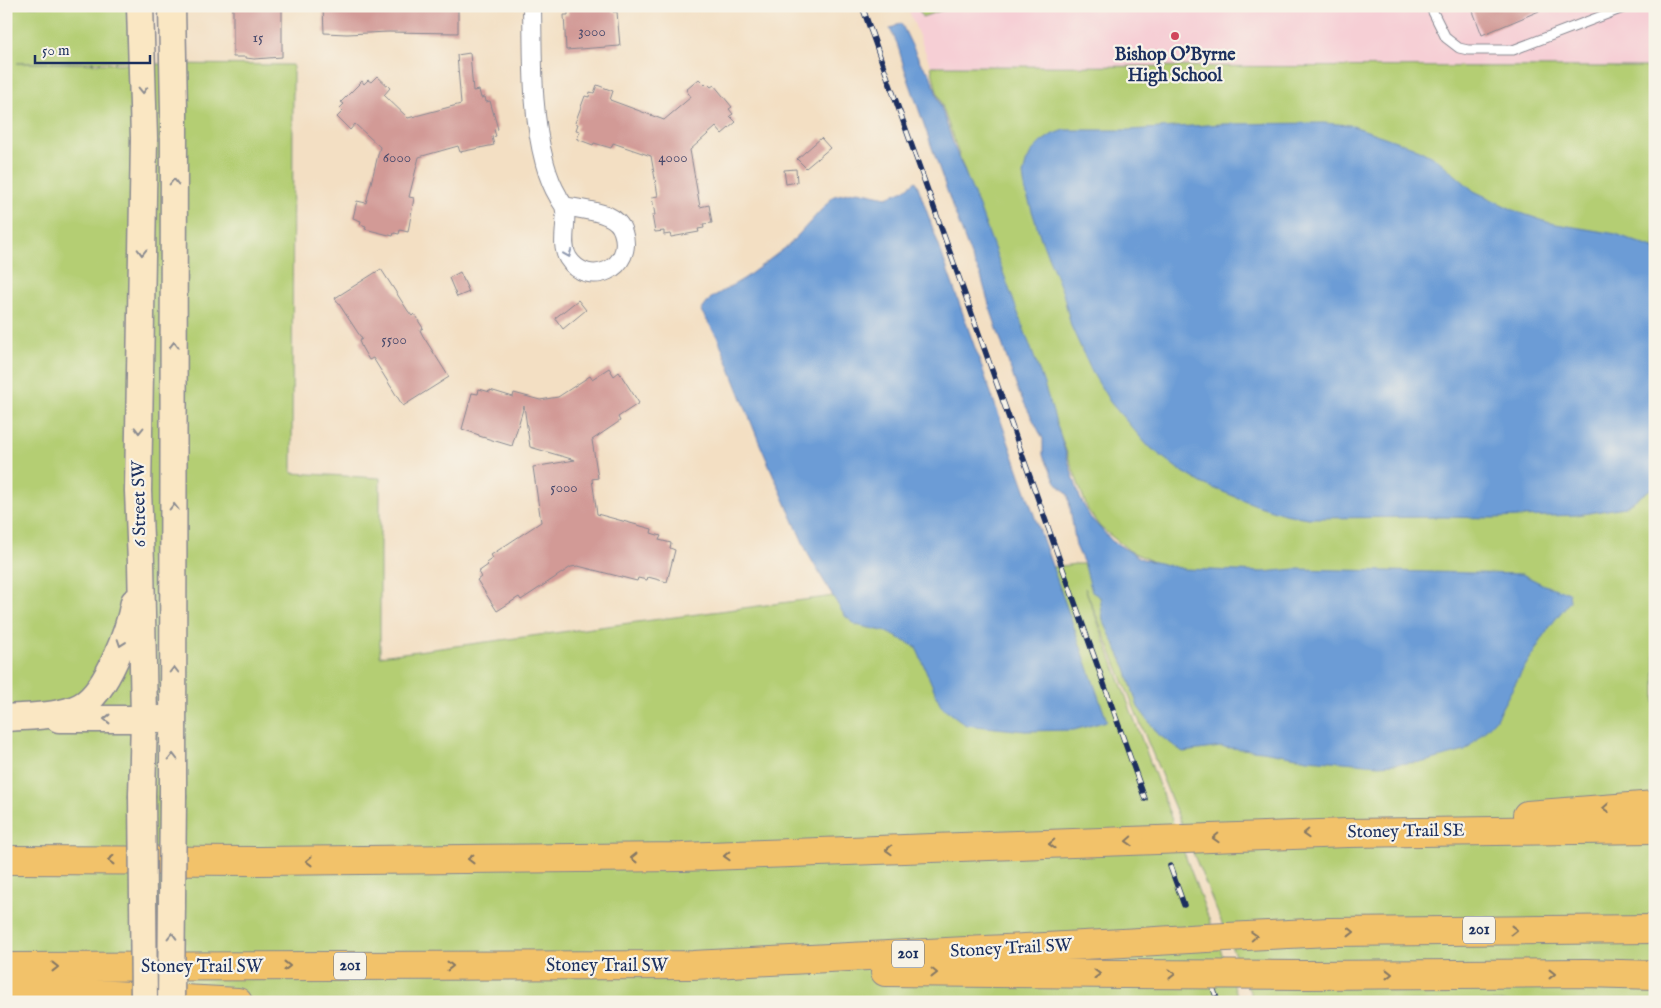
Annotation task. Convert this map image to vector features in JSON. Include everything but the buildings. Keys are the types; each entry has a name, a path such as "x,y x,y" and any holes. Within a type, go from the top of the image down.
{"highway":[{"path":"1347,833 1563,811 1655,805"},
{"name":"Stoney Trail SE","path":"6,860 269,861 682,857 1347,833 1655,829"},
{"name":"Stoney Trail SW","path":"6,967 693,965 1302,933 1655,929"},
{"path":"693,965 964,974 1306,975 1576,973 1655,975"},
{"path":"6,984 77,993 238,1002"}],"main road":[{"name":"6 Street SW","path":"140,6 144,138 138,482 144,719 142,795 144,1002"},
{"name":"6 Street SW","path":"171,1002 174,719 174,110 172,6"},
{"path":"6,718 70,710 83,705 95,694 112,668 121,645 133,606 141,562"},
{"path":"6,718 174,719"}],"street":[{"path":"532,6 535,105 539,134 548,173 564,206"}],"lane":[{"path":"1430,6 1446,38 1459,48 1468,50 1514,50 1628,6"}],"shaded area":[{"name":"Bishop O'Byrne High School","path":"907,6 1655,6 1655,67 931,66"}],"green space":[{"path":"6,6 127,6 131,61 17,63 293,65 292,473 380,478 380,656 1076,564 1158,564 1130,551 1100,527 1088,510 988,239 936,88 931,66 1655,67 1655,1002 1254,1002 1085,588 1240,1002 6,1002"},
{"path":"918,6 954,6 922,17"}],"water":[{"path":"901,23 920,62 930,74 954,146 978,204 1044,384 1080,498 1090,517 1112,541 1142,559 1184,569 1263,572 1296,569 1522,574 1544,585 1569,593 1570,601 1551,625 1495,720 1465,751 1424,762 1379,765 1308,759 1262,751 1221,747 1183,752 1159,735 1138,707 1125,666 1103,620 1100,597 1092,592 1085,566 1076,546 1068,495 1056,482 1043,455 1043,439 1018,391 981,276 973,261 953,208 897,43 890,29"},
{"path":"1324,123 1350,125 1413,147 1438,160 1474,191 1518,212 1550,223 1616,234 1655,249 1655,486 1625,507 1577,515 1493,518 1308,518 1284,514 1256,505 1203,484 1178,469 1147,445 1110,402 1092,372 1071,326 1063,293 1041,239 1025,189 1023,175 1032,151 1053,134 1064,130 1130,130 1222,124"},
{"path":"916,181 1107,721 1074,730 1025,731 966,725 941,706 916,647 887,632 856,625 844,615 808,554 759,442 718,338 701,311 711,298 745,278 789,245 834,196 858,191 887,197 904,190"}],"railway":[{"path":"862,6 1145,799"},
{"path":"1170,866 1184,905"},
{"path":"1212,985 1218,1002"}],"place":[{"name":"Bishop O'Byrne High School","path":"1175,36"}]}
